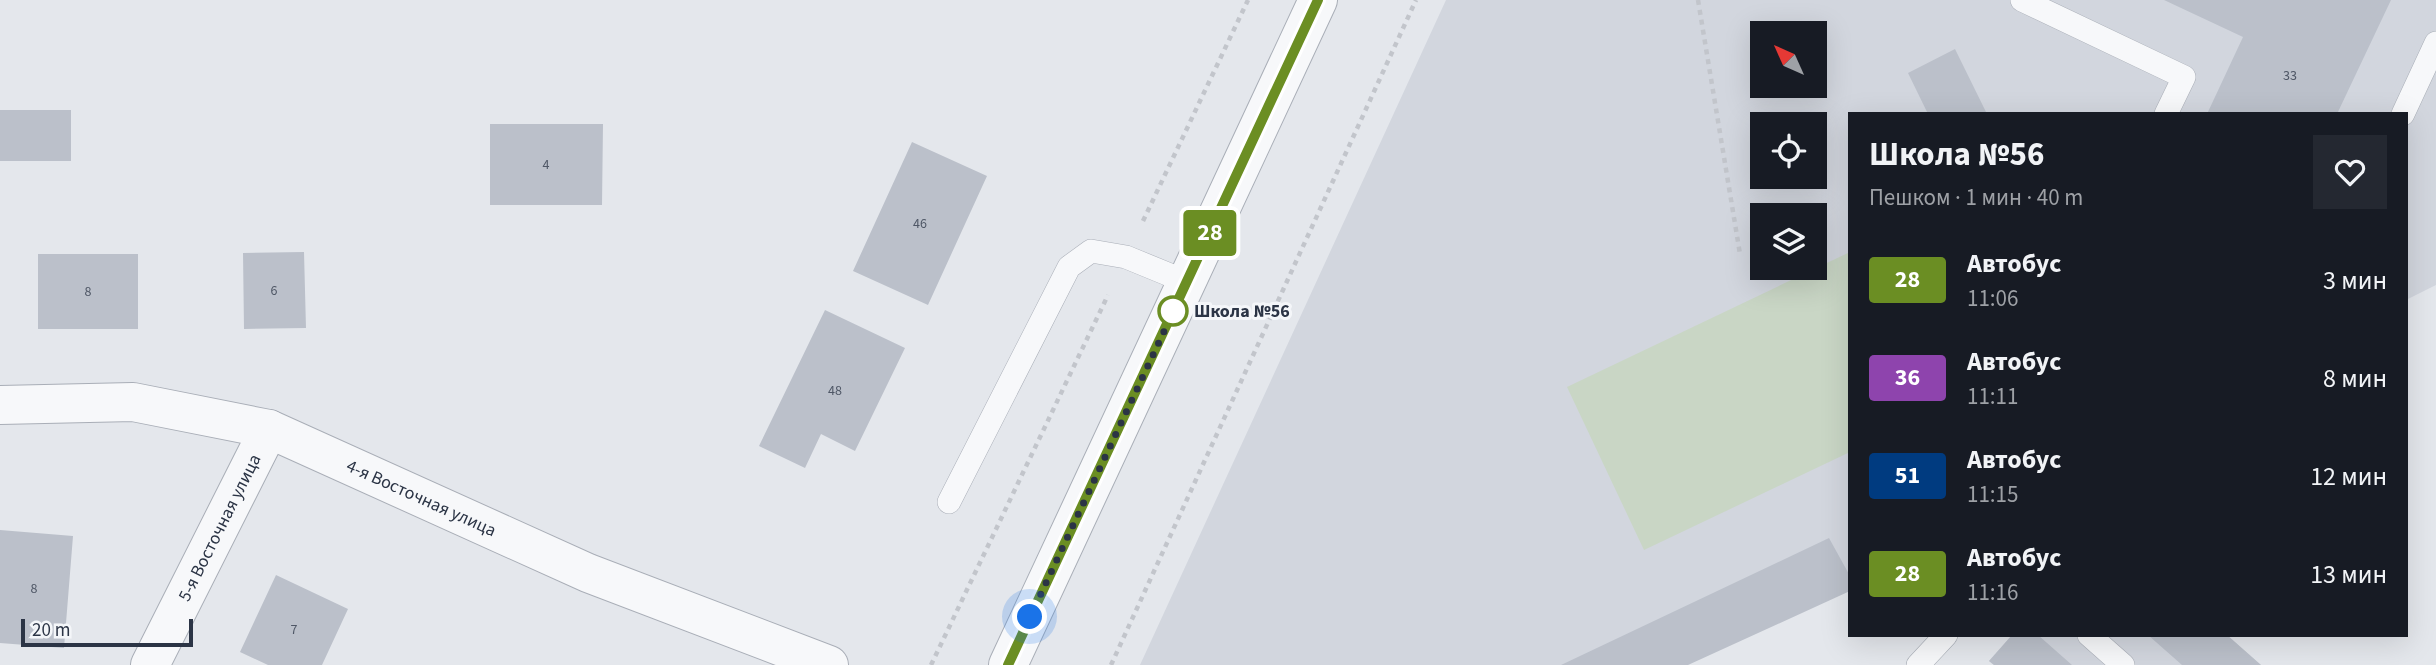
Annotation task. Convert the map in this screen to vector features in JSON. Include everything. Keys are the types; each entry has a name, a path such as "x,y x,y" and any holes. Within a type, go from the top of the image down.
{"street":[{"path":"1008,665 1318,0"},
{"name":"4-я Восточная улица","path":"0,405 132,402 269,429 588,573 829,665"},
{"name":"5-я Восточная улица","path":"150,665 269,429"}],"lane":[{"path":"2022,0 2183,77 2167,112"},
{"path":"2404,112 2436,43"},
{"path":"949,502 1069,267 1091,251 1126,257 1187,282"},
{"path":"1918,665 1944,637"},
{"path":"2091,637 2123,665"}],"path":[{"path":"930,665 1248,0"},
{"path":"1111,665 1416,0"},
{"path":"1698,0 1740,254"}],"shaded area":[{"path":"1446,0 2436,0 2436,285 2408,299 2408,112 1848,112 1848,573 1661,665 1140,665"},
{"path":"2010,637 2229,637 2261,665 1994,665 1989,661"}],"green space":[{"path":"1848,253 1848,453 1644,550 1567,387 1791,280 1827,280 1827,263"}],"building":[{"path":"2164,0 2391,0 2338,112 2208,112 2243,37"},
{"path":"1955,49 1986,112 1927,112 1908,73"},
{"path":"0,110 71,110 71,161 0,161"},
{"path":"490,124 603,124 602,205 490,205"},
{"path":"912,142 987,176 928,305 853,271"},
{"path":"304,252 306,328 244,329 243,253"},
{"path":"38,254 138,254 138,329 38,329"},
{"path":"825,310 905,348 855,451 821,434 805,468 759,446"},
{"path":"0,530 73,536 64,648 0,643"},
{"path":"1829,538 1848,572 1848,592 1688,665 1561,665"},
{"path":"276,575 348,609 322,665 268,665 240,652"},
{"path":"2010,637 2040,637 2072,665 1994,665 1989,661"},
{"path":"2150,637 2229,637 2261,665 2182,665"}],"bus line":[{"name":"28","path":"1008,665 1318,0"}],"place":[{"name":"Школа №56","path":"1173,311"}],"route":[{"path":"1030,617 1176,306 1173,311"}]}
